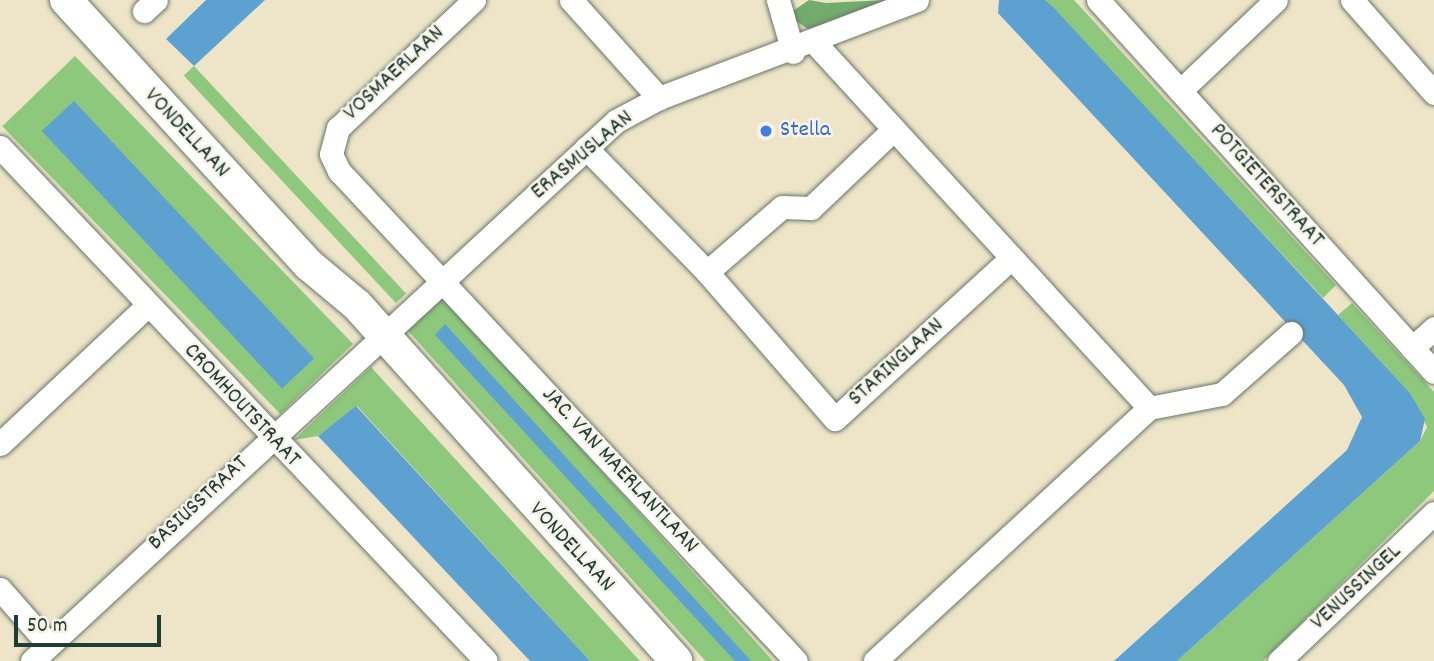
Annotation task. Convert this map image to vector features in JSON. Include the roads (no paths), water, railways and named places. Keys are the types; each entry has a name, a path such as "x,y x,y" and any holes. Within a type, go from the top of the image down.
{"street":[{"name":"VONDELLAAN","path":"66,0 309,265 318,288 376,341 399,382 467,435 676,661"},
{"name":"VOSMAERLAAN","path":"441,282 339,171 331,154 338,128 474,0"},
{"path":"571,0 659,99"},
{"path":"778,0 793,52"},
{"name":"ERASMUSLAAN","path":"376,341 626,114 659,99 793,52 917,0"},
{"name":"POTGIETERSTRAAT","path":"1098,0 1434,372"},
{"path":"1180,91 1276,0"},
{"path":"1352,0 1434,93"},
{"path":"815,43 1009,260 1149,408"},
{"path":"707,272 782,207 811,208 893,131"},
{"name":"CROMHOUTSTRAAT","path":"0,147 269,438 486,661"},
{"name":"STARINGLAAN","path":"586,148 707,272 835,419 1009,260"},
{"name":"JAC. VAN MAERLANTLAAN","path":"441,282 796,661"},
{"path":"0,444 147,306"},
{"path":"1412,348 1434,328"},
{"path":"876,661 1149,408 1222,394 1291,334"},
{"name":"BASIUSSTRAAT","path":"32,661 376,341"},
{"name":"VENUSSINGEL","path":"1279,661 1434,513"},
{"path":"0,589 49,645"}],"water":[{"path":"206,0 265,0 194,66 166,39"},
{"path":"999,0 1045,0 1054,8 1410,393 1425,419 1420,441 1177,661 1114,661 1347,450 1362,417 1344,385 998,13"},
{"path":"74,101 314,358 282,388 42,131"},
{"path":"445,324 751,661 735,661 435,335"},
{"path":"356,406 590,661 530,661 318,436"}],"place":[{"name":"Stella","path":"766,131"}]}
